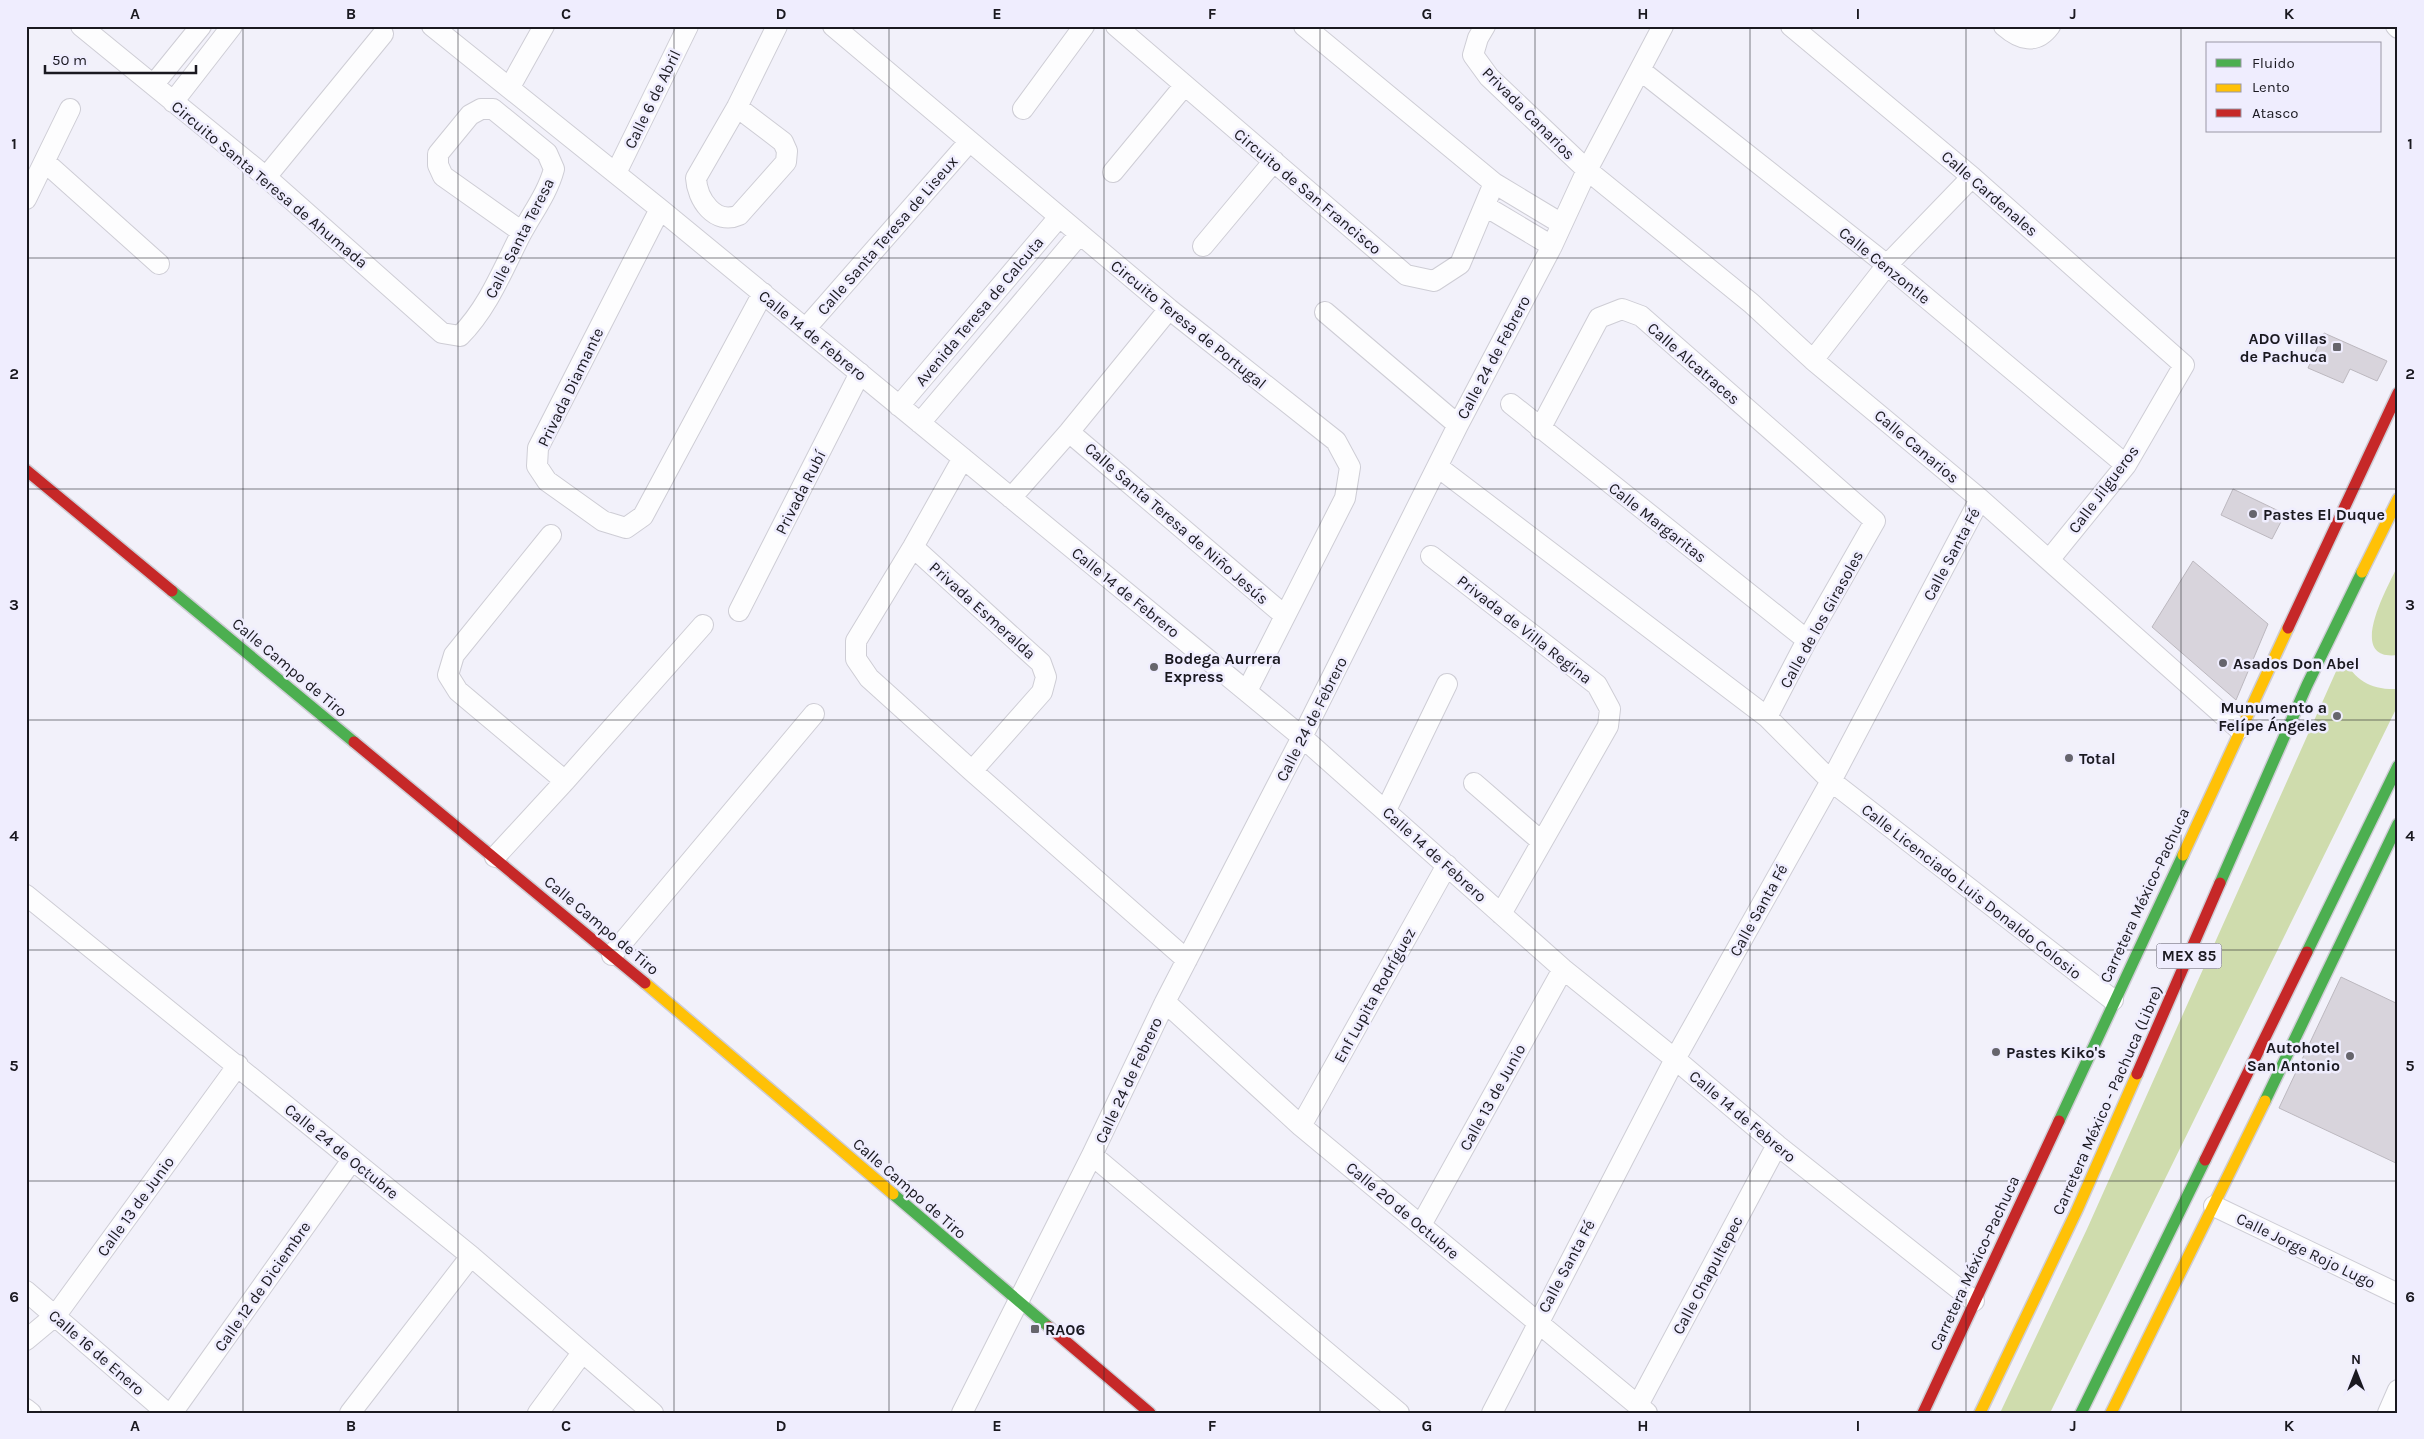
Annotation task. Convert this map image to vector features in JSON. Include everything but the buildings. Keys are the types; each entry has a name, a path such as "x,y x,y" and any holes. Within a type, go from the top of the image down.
{"main road":[{"name":"Carretera México-Pachuca","path":"1923,1413 2239,730 2398,393"},
{"name":"Calle Campo de Tiro","path":"26,470 495,856 1150,1413"},
{"name":"Carretera México - Pachuca (Libre)","path":"1980,1413 2077,1210 2307,685 2398,499"},
{"path":"2081,1413 2398,766"},
{"path":"2111,1413 2214,1206 2398,824"}],"street":[{"name":"Circuito Santa Teresa de Ahumada","path":"81,26 266,177 442,333 460,336"},
{"path":"154,84 201,26"},
{"path":"173,102 232,26"},
{"name":"Calle 14 de Febrero","path":"432,26 510,87 806,328 1302,736 1563,969 1675,1059 1777,1145 1974,1301"},
{"path":"510,87 544,26"},
{"name":"Calle 6 de Abril","path":"616,173 688,26"},
{"path":"737,107 783,142 787,151 786,162 739,215 731,219 720,217 700,199 696,178 737,107 777,26"},
{"name":"Circuito Teresa de Portugal","path":"833,26 1169,310 1336,441 1350,467 1345,498 1247,692"},
{"path":"1023,109 1084,26"},
{"name":"Circuito de San Francisco","path":"1116,26 1406,275 1434,281 1460,264 1494,183"},
{"path":"1304,26 1494,183 1562,224"},
{"name":"Privada Canarios","path":"1485,26 1478,38 1473,55 1484,70 1587,170"},
{"name":"Calle 24 de Febrero","path":"962,1413 1092,1156 1165,1002 1302,736 1458,426 1552,246 1587,170 1663,26"},
{"name":"Calle Cardenales","path":"1791,26 1972,177 2184,365"},
{"path":"2004,26 2016,36 2031,40 2044,34 2050,26"},
{"path":"266,177 383,34"},
{"name":"Calle Cenzontle","path":"1640,70 1887,265 2126,465"},
{"path":"1113,172 1184,86"},
{"path":"26,199 70,109"},
{"name":"Calle Santa Teresa","path":"460,336 476,320 522,232 551,183 554,168 547,153 493,109 482,109 470,115 438,154 438,165 443,176 522,232"},
{"name":"Calle Santa Teresa de Liseux","path":"806,328 969,142"},
{"path":"1203,246 1274,161"},
{"path":"45,162 159,264"},
{"name":"Calle Canarios","path":"1587,170 1751,303 1814,360 1980,499 2239,730"},
{"path":"1814,360 1887,265 1972,177"},
{"path":"1485,206 1552,246"},
{"name":"Privada Diamante","path":"660,209 538,448 537,466 547,481 603,521 626,528 643,516 763,293"},
{"name":"Avenida Teresa de Calcuta","path":"899,406 1059,217"},
{"name":"Avenida Teresa de Calcuta","path":"920,423 1080,235"},
{"path":"1012,498 1169,310"},
{"name":"Calle Alcatraces","path":"1540,429 1599,318 1622,310 1641,316 1876,521"},
{"path":"1325,312 1458,426"},
{"name":"Calle Jilgueros","path":"2049,560 2126,465 2184,365"},
{"name":"Privada Rubí","path":"740,611 860,373"},
{"name":"Calle Margaritas","path":"1511,404 1807,640"},
{"name":"Calle Santa Teresa de Niño Jesús","path":"1069,432 1284,616"},
{"name":"Privada Esmeralda","path":"963,458 856,641 856,659 869,678 1187,960"},
{"name":"Calle Licenciado Luis Donaldo Colosio","path":"1438,467 1767,717 1831,780 2114,1000"},
{"name":"Calle Santa Fé","path":"1492,1413 1537,1321 1675,1059 1831,780 1980,499"},
{"name":"Calle de los Girasoles","path":"1767,717 1807,640 1876,521"},
{"path":"551,535 454,656 448,675 458,691 565,781"},
{"name":"Privada Esmeralda","path":"913,546 1041,663 1046,677 1042,692 972,771"},
{"name":"Privada de Villa Regina","path":"1431,556 1597,685 1610,709 1608,726 1502,914"},
{"path":"495,856 565,781 703,625"},
{"path":"1386,810 1447,684"},
{"path":"612,955 814,714"},
{"path":"1474,783 1542,842"},
{"name":"Enf Lupita Rodríguez","path":"1301,1126 1447,865"},
{"name":"Calle 24 de Octubre","path":"26,894 471,1256 654,1413"},
{"name":"Calle 13 de Junio","path":"1421,1225 1563,969"},
{"name":"Calle 20 de Octubre","path":"1165,1002 1301,1126 1642,1409"},
{"name":"Calle 13 de Junio","path":"26,1340 56,1315 238,1065"},
{"name":"Calle Chapultepec","path":"1642,1409 1777,1145"},
{"path":"1092,1156 1399,1413"},
{"name":"Calle 12 de Diciembre","path":"172,1413 352,1160"},
{"name":"Calle Jorge Rojo Lugo","path":"2214,1206 2398,1294"},
{"path":"350,1413 471,1256"},
{"name":"Calle 16 de Enero","path":"26,1291 167,1413"},
{"path":"538,1413 582,1353"},
{"path":"2388,1413 2398,1390"},
{"path":"26,1409 31,1413"}],"green space":[{"path":"2398,565 2398,655 2382,654 2374,647 2372,635 2374,620"},
{"path":"2342,658 2353,673 2372,686 2398,689 2398,705 2050,1413 2000,1413 2087,1229"}],"traffic: fast":[{"path":"2220,883 2307,685 2362,572"},
{"path":"172,591 354,742"},
{"path":"2307,952 2398,766"},
{"path":"2265,1101 2398,824"},
{"path":"2059,1121 2183,855"},
{"path":"2081,1413 2205,1160"},
{"path":"893,1194 1049,1327"}],"traffic: slow":[{"path":"2362,572 2398,499"},
{"path":"2183,855 2288,628"},
{"path":"645,983 893,1194"},
{"path":"1980,1413 2077,1210 2137,1074"},
{"path":"2111,1413 2265,1101"}],"traffic: jam":[{"path":"2288,628 2398,393"},
{"path":"26,470 172,591"},
{"path":"354,742 645,983"},
{"path":"2137,1074 2220,883"},
{"path":"2205,1160 2307,952"},
{"path":"1923,1413 2059,1121"},
{"path":"1049,1327 1150,1413"}],"place":[{"name":"ADO Villas de Pachuca","path":"2337,347"},
{"name":"Pastes El Duque","path":"2253,514"},
{"name":"Asados Don Abel","path":"2223,663"},
{"name":"Bodega Aurrera Express","path":"1154,667"},
{"name":"Munumento a Felípe Ángeles","path":"2337,716"},
{"name":"Total","path":"2069,758"},
{"name":"Pastes Kiko's","path":"1996,1052"},
{"name":"Autohotel San Antonio","path":"2350,1056"},
{"name":"RA06","path":"1035,1329"}]}
